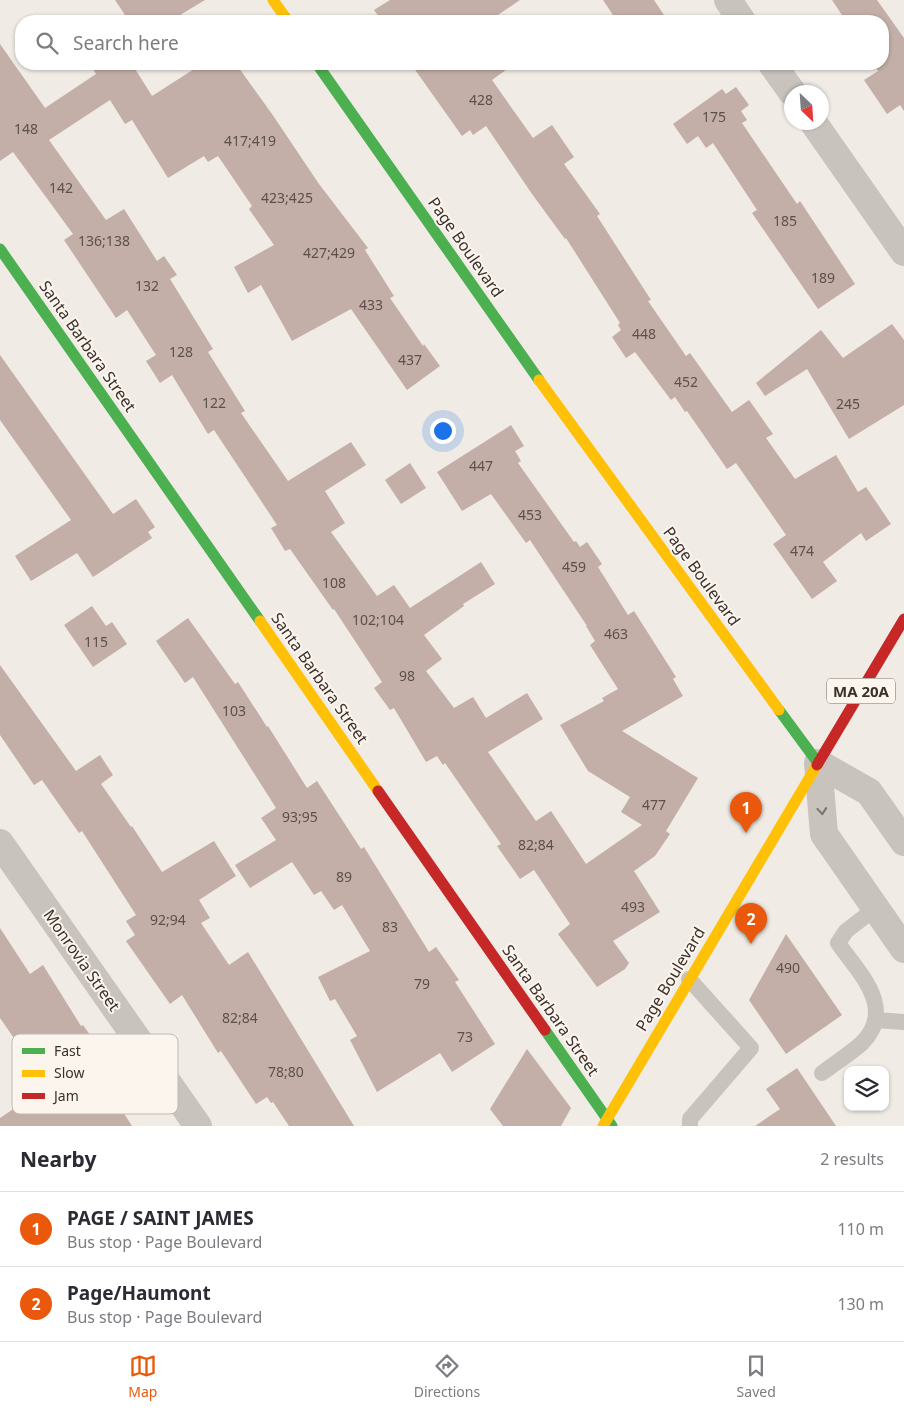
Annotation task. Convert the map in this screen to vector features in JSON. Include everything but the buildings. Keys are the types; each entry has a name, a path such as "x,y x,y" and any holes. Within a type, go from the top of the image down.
{"street":[{"path":"273,0 284,15"},
{"path":"728,0 738,15"},
{"name":"Page Boulevard","path":"321,70 542,384 818,763 689,979 607,1124"},
{"path":"776,70 787,85"},
{"path":"819,130 904,252"},
{"name":"Santa Barbara Street","path":"0,249 607,1124"},
{"name":"MA 20A","path":"818,763 904,619"},
{"path":"818,763 870,792 904,842"},
{"path":"818,763 824,834 904,949"},
{"name":"Monrovia Street","path":"0,843 134,1034"},
{"name":"Monrovia Street","path":"178,1097 198,1126"}],"lane":[{"path":"822,1073 862,1043 870,1032 875,1020 877,1010 871,989 838,942 846,931 876,908"},
{"path":"689,979 750,1048 690,1119 690,1126"},
{"path":"875,1020 904,1022"}],"traffic: fast":[{"path":"321,70 539,380"},
{"path":"0,249 260,621"},
{"path":"779,710 818,763"},
{"path":"545,1030 612,1126"}],"traffic: slow":[{"path":"273,0 284,15"},
{"path":"539,380 779,710"},
{"path":"260,621 378,791"},
{"path":"603,1126 817,765"}],"traffic: jam":[{"path":"817,765 904,619"},
{"path":"378,791 545,1030"}],"place":[{"name":"PAGE / SAINT JAMES","path":"746,833"},
{"name":"Page/Haumont","path":"751,944"}]}
